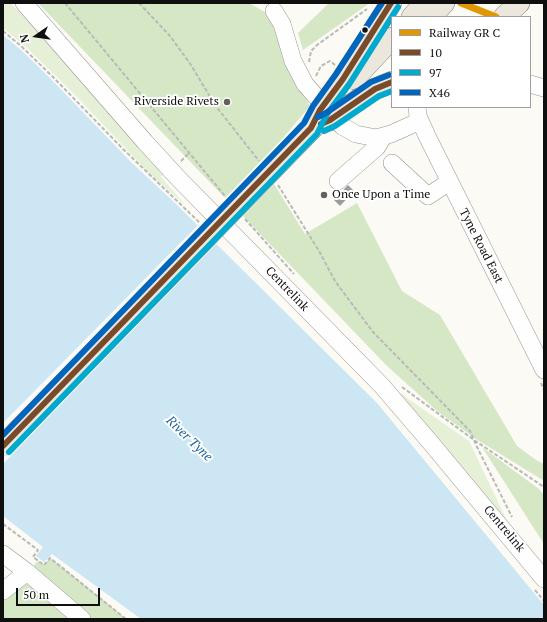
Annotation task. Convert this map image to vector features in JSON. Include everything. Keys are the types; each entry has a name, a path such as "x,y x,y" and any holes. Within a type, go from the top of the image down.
{"main road":[{"path":"350,84 391,3"},
{"path":"505,16 519,3"},
{"path":"415,16 435,8"},
{"path":"3,446 335,105 350,84 391,39"},
{"path":"311,128 320,110 350,84 391,55"},
{"path":"350,84 375,89 391,82"}],"street":[{"name":"Centrelink","path":"24,3 178,178 382,386 430,442 537,582"},
{"path":"274,11 282,24 293,61 298,71 314,95 342,126 356,134 370,137 383,137 401,131 418,114"},
{"path":"531,84 544,88"},
{"name":"Tyne Road East","path":"418,114 449,182 544,370"},
{"path":"338,181 376,147 383,137"},
{"path":"392,163 428,196 449,182"},
{"path":"3,554 27,572 82,619"},
{"path":"3,591 27,572"}],"path":[{"path":"65,3 227,199"},
{"path":"139,3 170,36 191,65 215,105 260,162"},
{"path":"3,31 53,77 123,150 201,223"},
{"path":"314,80 321,66 330,61 350,84"},
{"path":"275,180 319,251 335,281 373,332 470,431 513,520"},
{"path":"242,216 297,278"},
{"path":"399,384 474,440 544,488"},
{"path":"3,524 38,550 33,557 44,565 50,558 126,619"},
{"path":"537,582 544,601"}],"green space":[{"path":"3,3 10,3 29,22 135,139 163,175 161,177 186,206 149,173 76,96 24,45 3,28"},
{"path":"38,3 249,3 270,15 288,70 310,106 283,138 225,198"},
{"path":"329,3 370,3 303,50 298,33"},
{"path":"274,184 305,234 357,203 402,291 440,315 517,446 544,464 544,481 476,439 437,411 387,366 243,216"},
{"path":"388,385 469,441 509,525"},
{"path":"482,447 539,489 544,495 544,544"},
{"path":"50,558 126,619 82,619 27,572 38,561 44,565"},
{"path":"25,581 68,619 3,619 3,595"}],"water":[{"name":"River Tyne","path":"3,35 51,79 132,163 174,202 377,403 544,605 544,619 141,619 52,554 44,562 36,556 43,547 3,516"}],"pier":[{"path":"199,224 218,242 3,464 3,423"}],"building":[{"path":"348,185 354,191 340,206 334,200"}],"transit line":[{"name":"X46","path":"3,435 304,123 313,106 336,74 382,3"},
{"name":"10","path":"3,446 311,128 320,110 343,79 391,3"},
{"path":"461,3 494,16"},
{"name":"97","path":"392,16 398,7"},
{"name":"97","path":"9,452 317,134 327,114 350,83 391,18"},
{"name":"X46","path":"318,117 371,82 389,75"},
{"name":"10","path":"321,124 330,120 375,89 391,82"},
{"name":"97","path":"324,131 335,126 379,96 391,91"}],"place":[{"name":"Riverside Rivets","path":"227,102"},
{"name":"Once Upon a Time","path":"324,195"}]}
